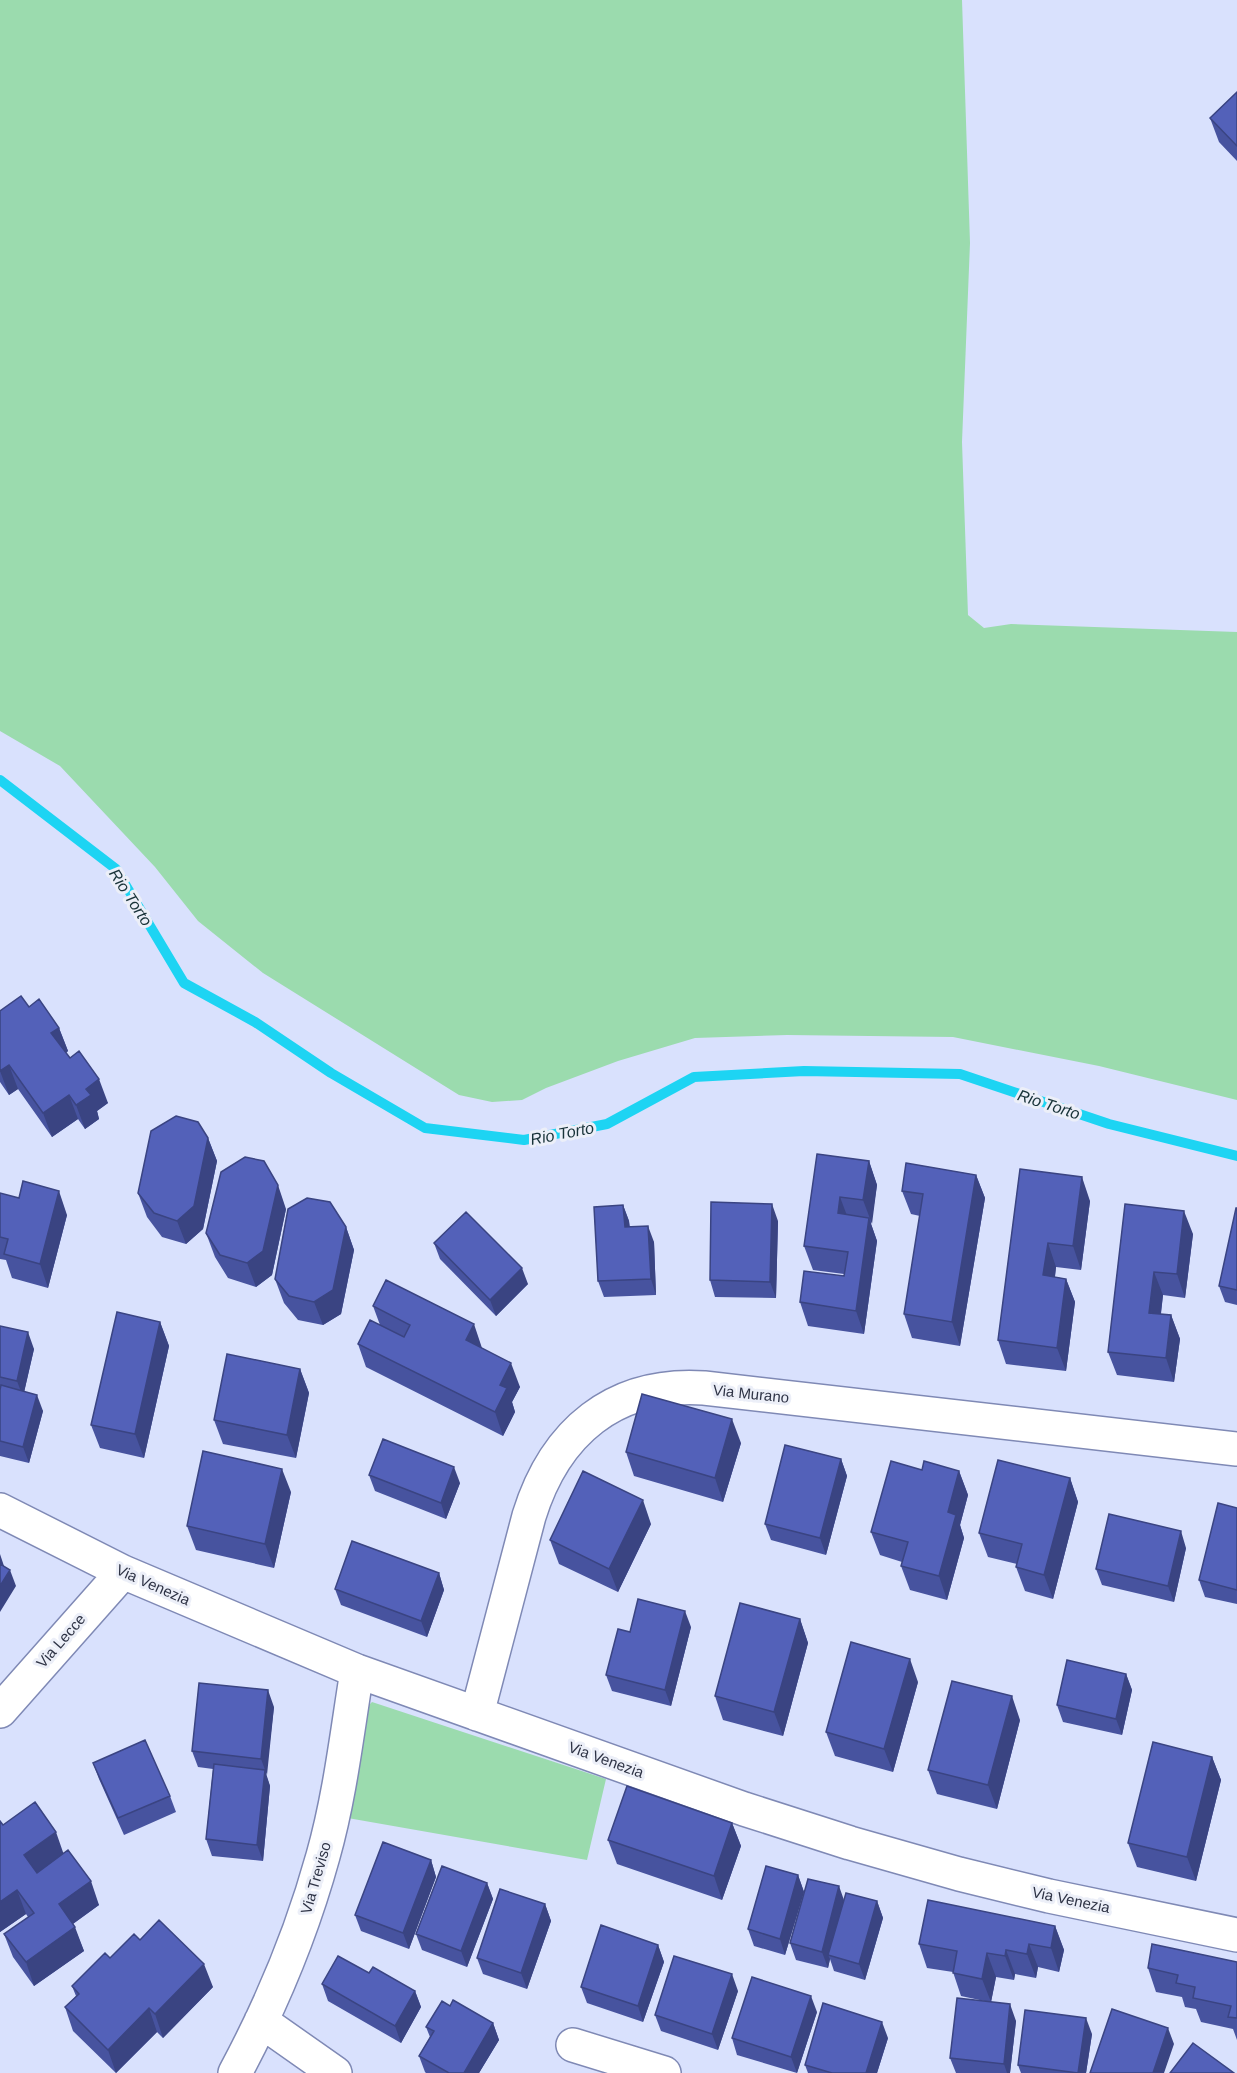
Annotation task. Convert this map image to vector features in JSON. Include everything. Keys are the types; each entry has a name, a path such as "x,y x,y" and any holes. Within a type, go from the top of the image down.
{"street":[{"name":"Via Murano","path":"477,1714 529,1516 539,1488 563,1450 584,1425 609,1406 630,1397 668,1389 704,1388 1237,1449"},
{"name":"Via Venezia","path":"0,1510 123,1572 357,1671 733,1805 860,1846 1011,1887 1237,1935"},
{"name":"Via Lecce","path":"0,1711 123,1572"},
{"name":"Via Treviso","path":"235,2073 296,1941 324,1855 339,1787 357,1671"},
{"path":"261,2021 336,2073"},
{"path":"573,2044 664,2073"}],"green space":[{"path":"0,0 962,0 970,243 962,442 968,615 984,628 1011,624 1237,632 1237,1100 1099,1066 953,1037 787,1035 695,1038 618,1061 546,1088 522,1100 492,1102 459,1095 263,973 198,921 155,867 60,766 0,731"},
{"path":"372,1702 606,1779 587,1860 342,1817 362,1712"}],"building":[{"path":"1237,92 1237,146 1210,118"},
{"path":"21,996 29,1007 39,999 59,1028 51,1033 70,1058 79,1051 99,1079 86,1089 91,1095 76,1105 69,1095 43,1113 9,1065 0,1071 0,1011"},
{"path":"176,1116 198,1122 208,1138 194,1206 177,1221 154,1213 138,1193 151,1131"},
{"path":"817,1154 869,1161 863,1200 840,1197 838,1213 869,1218 856,1311 800,1302 804,1271 844,1276 848,1252 804,1246"},
{"path":"245,1157 264,1161 278,1185 263,1251 247,1263 220,1255 206,1233 221,1172"},
{"path":"906,1163 976,1175 952,1322 904,1314 923,1194 902,1191"},
{"path":"1020,1169 1082,1177 1073,1246 1048,1243 1043,1275 1066,1279 1057,1348 998,1340"},
{"path":"23,1181 59,1191 40,1264 4,1254 8,1239 0,1237 0,1193 19,1198"},
{"path":"307,1198 330,1202 346,1227 333,1290 314,1302 289,1296 275,1279 288,1209"},
{"path":"711,1202 772,1204 770,1282 710,1280"},
{"path":"1125,1204 1184,1211 1177,1274 1154,1272 1149,1313 1171,1315 1166,1358 1108,1352"},
{"path":"623,1205 625,1227 648,1226 651,1279 598,1281 594,1207"},
{"path":"1237,1208 1237,1290 1219,1286"},
{"path":"466,1212 522,1268 490,1300 434,1243"},
{"path":"386,1280 474,1324 466,1340 511,1363 500,1385 507,1388 495,1412 358,1344 370,1320 404,1337 410,1325 373,1306"},
{"path":"117,1312 160,1322 135,1434 91,1425"},
{"path":"0,1326 28,1332 17,1381 0,1377"},
{"path":"227,1354 300,1369 287,1435 214,1420"},
{"path":"1,1385 37,1395 23,1447 0,1441"},
{"path":"642,1394 732,1419 715,1478 626,1452"},
{"path":"383,1439 454,1467 441,1503 369,1475"},
{"path":"785,1445 841,1459 820,1538 765,1524"},
{"path":"203,1451 282,1469 265,1544 187,1526"},
{"path":"998,1460 1070,1478 1044,1575 1016,1567 1022,1544 979,1533"},
{"path":"891,1461 922,1470 924,1461 959,1471 948,1512 956,1515 939,1576 901,1566 908,1542 871,1532"},
{"path":"583,1471 643,1500 609,1569 550,1540"},
{"path":"1218,1503 1237,1508 1237,1590 1199,1580"},
{"path":"1109,1514 1181,1531 1168,1586 1096,1569"},
{"path":"352,1541 439,1573 421,1621 335,1589"},
{"path":"0,1564 10,1570 0,1586"},
{"path":"638,1599 685,1611 665,1690 606,1675 618,1629 630,1632"},
{"path":"740,1603 800,1619 774,1712 715,1696"},
{"path":"851,1642 910,1659 884,1749 826,1732"},
{"path":"1067,1660 1126,1674 1116,1719 1057,1705"},
{"path":"952,1681 1012,1696 988,1785 928,1770"},
{"path":"199,1683 268,1690 261,1759 192,1751"},
{"path":"145,1740 170,1796 118,1818 93,1763"},
{"path":"1153,1742 1212,1757 1187,1857 1128,1843"},
{"path":"214,1764 265,1770 257,1845 206,1839"},
{"path":"627,1786 732,1823 714,1876 608,1840"},
{"path":"35,1802 56,1832 24,1855 37,1873 68,1850 91,1881 59,1904 75,1927 26,1962 4,1934 34,1913 17,1890 0,1902 0,1821 3,1825"},
{"path":"383,1842 431,1860 403,1933 355,1915"},
{"path":"442,1866 487,1883 461,1951 416,1934"},
{"path":"766,1866 798,1875 780,1939 748,1929"},
{"path":"808,1879 839,1886 822,1952 790,1943"},
{"path":"500,1889 545,1904 521,1973 477,1958"},
{"path":"846,1893 877,1901 859,1964 828,1955"},
{"path":"928,1900 1055,1926 1051,1948 1029,1944 1027,1954 1006,1950 1005,1956 987,1953 982,1979 953,1973 957,1951 919,1944"},
{"path":"159,1920 204,1964 155,2014 149,2008 108,2050 65,2007 79,1994 72,1986 105,1953 110,1958 134,1934 140,1940"},
{"path":"601,1925 658,1945 638,2006 581,1987"},
{"path":"1152,1944 1237,1962 1237,2018 1228,2017 1231,2006 1193,1998 1195,1987 1176,1983 1178,1975 1148,1968"},
{"path":"338,1956 369,1973 373,1967 415,1991 395,2026 322,1984"},
{"path":"674,1956 732,1974 712,2034 655,2015"},
{"path":"752,1977 811,1996 791,2057 732,2038"},
{"path":"957,1998 1010,2004 1004,2064 950,2058"},
{"path":"453,2000 493,2023 464,2073 449,2073 419,2056 434,2031 426,2027 442,2001 450,2006"},
{"path":"823,2003 882,2022 866,2073 832,2073 805,2065"},
{"path":"1112,2009 1168,2028 1153,2073 1090,2073"},
{"path":"1025,2010 1086,2018 1078,2073 1018,2065"},
{"path":"1193,2043 1234,2073 1170,2073"}],"waterway":[{"name":"Rio Torto","path":"0,780 116,869 184,983 255,1022 331,1073 425,1128 524,1140 607,1124 694,1077 804,1071 960,1074 1109,1124 1237,1156"}]}
